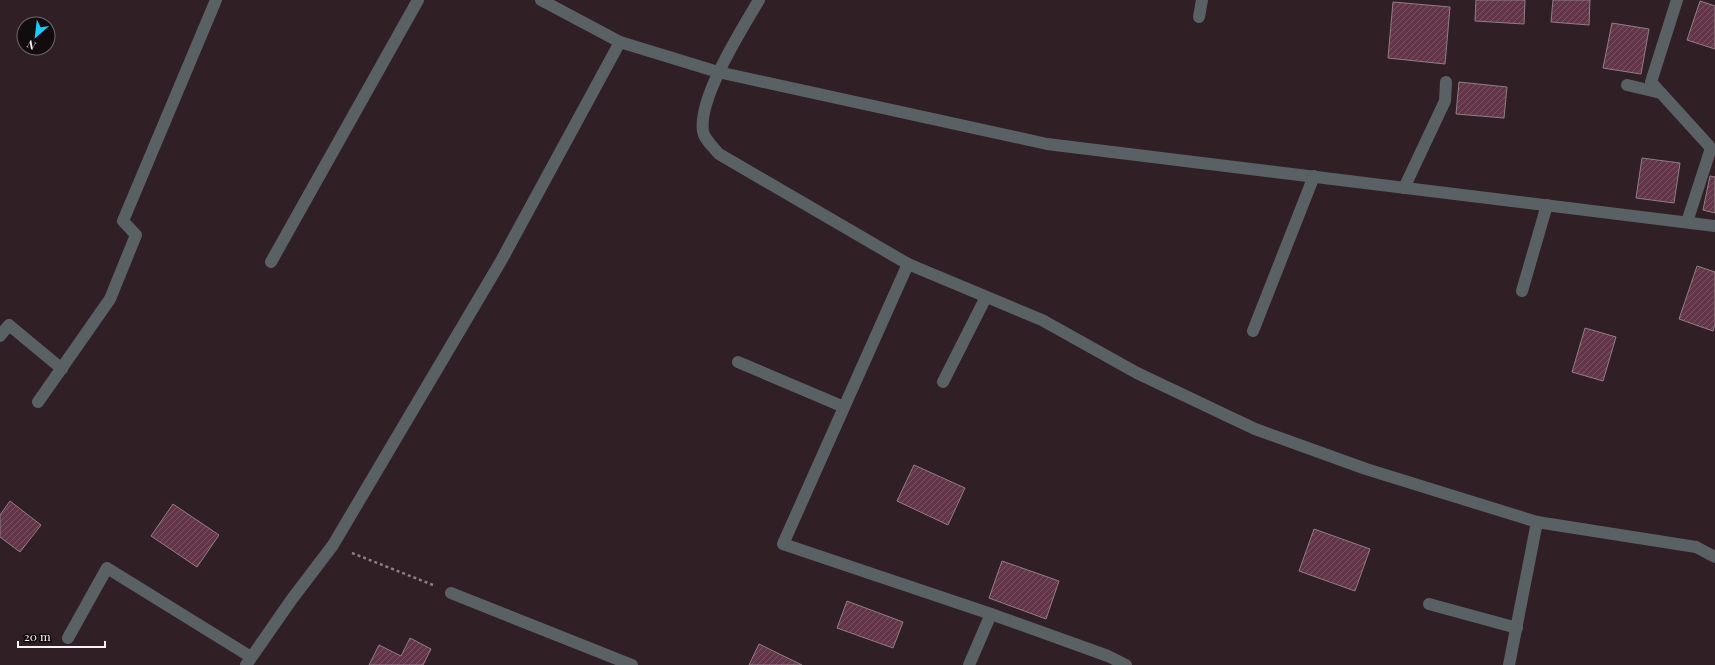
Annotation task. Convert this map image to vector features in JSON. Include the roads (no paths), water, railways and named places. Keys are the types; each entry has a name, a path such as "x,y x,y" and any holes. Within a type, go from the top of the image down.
{"street":[{"path":"38,402 110,299 136,235 123,221 216,0"},
{"path":"271,262 418,0"},
{"path":"541,0 620,42 718,72 1047,144 1715,226"},
{"path":"759,0 718,72 703,119 703,133 719,154 908,264 1042,320 1137,373 1255,428 1366,469 1537,522 1696,547 1715,557"},
{"path":"1199,17 1202,0"},
{"path":"1677,0 1651,82 1711,148 1687,222"},
{"path":"68,638 107,568 249,661 292,599 333,545 501,261 620,42"},
{"path":"1404,188 1445,101 1446,82"},
{"path":"1627,85 1661,93"},
{"path":"1253,331 1314,176"},
{"path":"1522,290 1547,205"},
{"path":"908,264 783,544 991,614 1108,656 1126,665"},
{"path":"944,382 986,297"},
{"path":"0,336 9,325 62,368"},
{"path":"738,362 844,407"},
{"path":"1509,665 1537,522"},
{"path":"451,593 632,665"},
{"path":"1429,604 1517,628"},
{"path":"970,665 991,614"}]}
